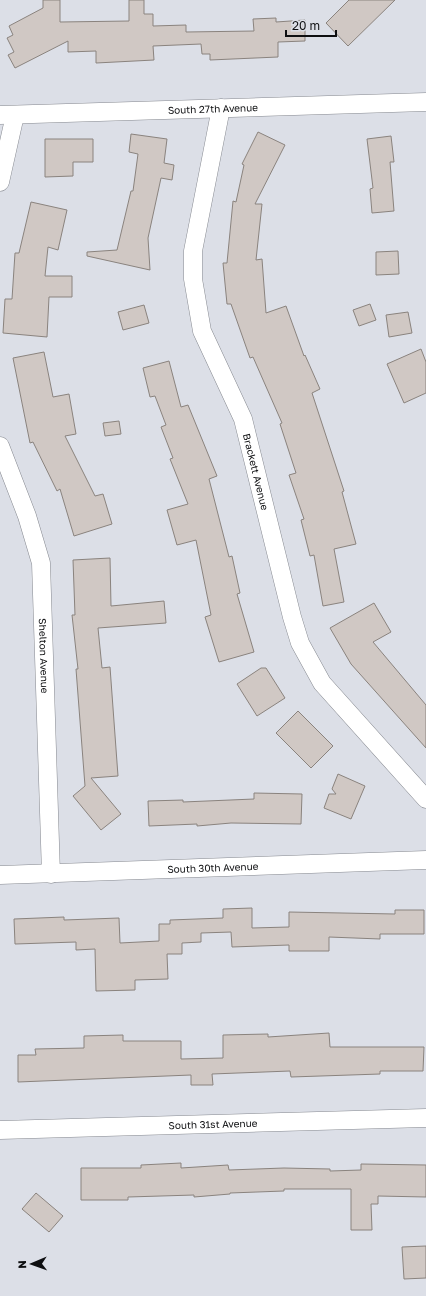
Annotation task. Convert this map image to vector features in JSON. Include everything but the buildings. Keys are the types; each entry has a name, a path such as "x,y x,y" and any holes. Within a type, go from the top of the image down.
{"street":[{"name":"South 27th Avenue","path":"8,115 426,102"},
{"name":"Brackett Avenue","path":"221,108 193,251 192,279 202,331 243,419 292,617 300,643 322,683 426,799"},
{"path":"0,182 8,115"},
{"name":"Shelton Avenue","path":"0,446 27,516 41,563 51,874"},
{"name":"South 30th Avenue","path":"0,876 426,860"},
{"name":"South 31st Avenue","path":"0,1130 426,1118"}]}
